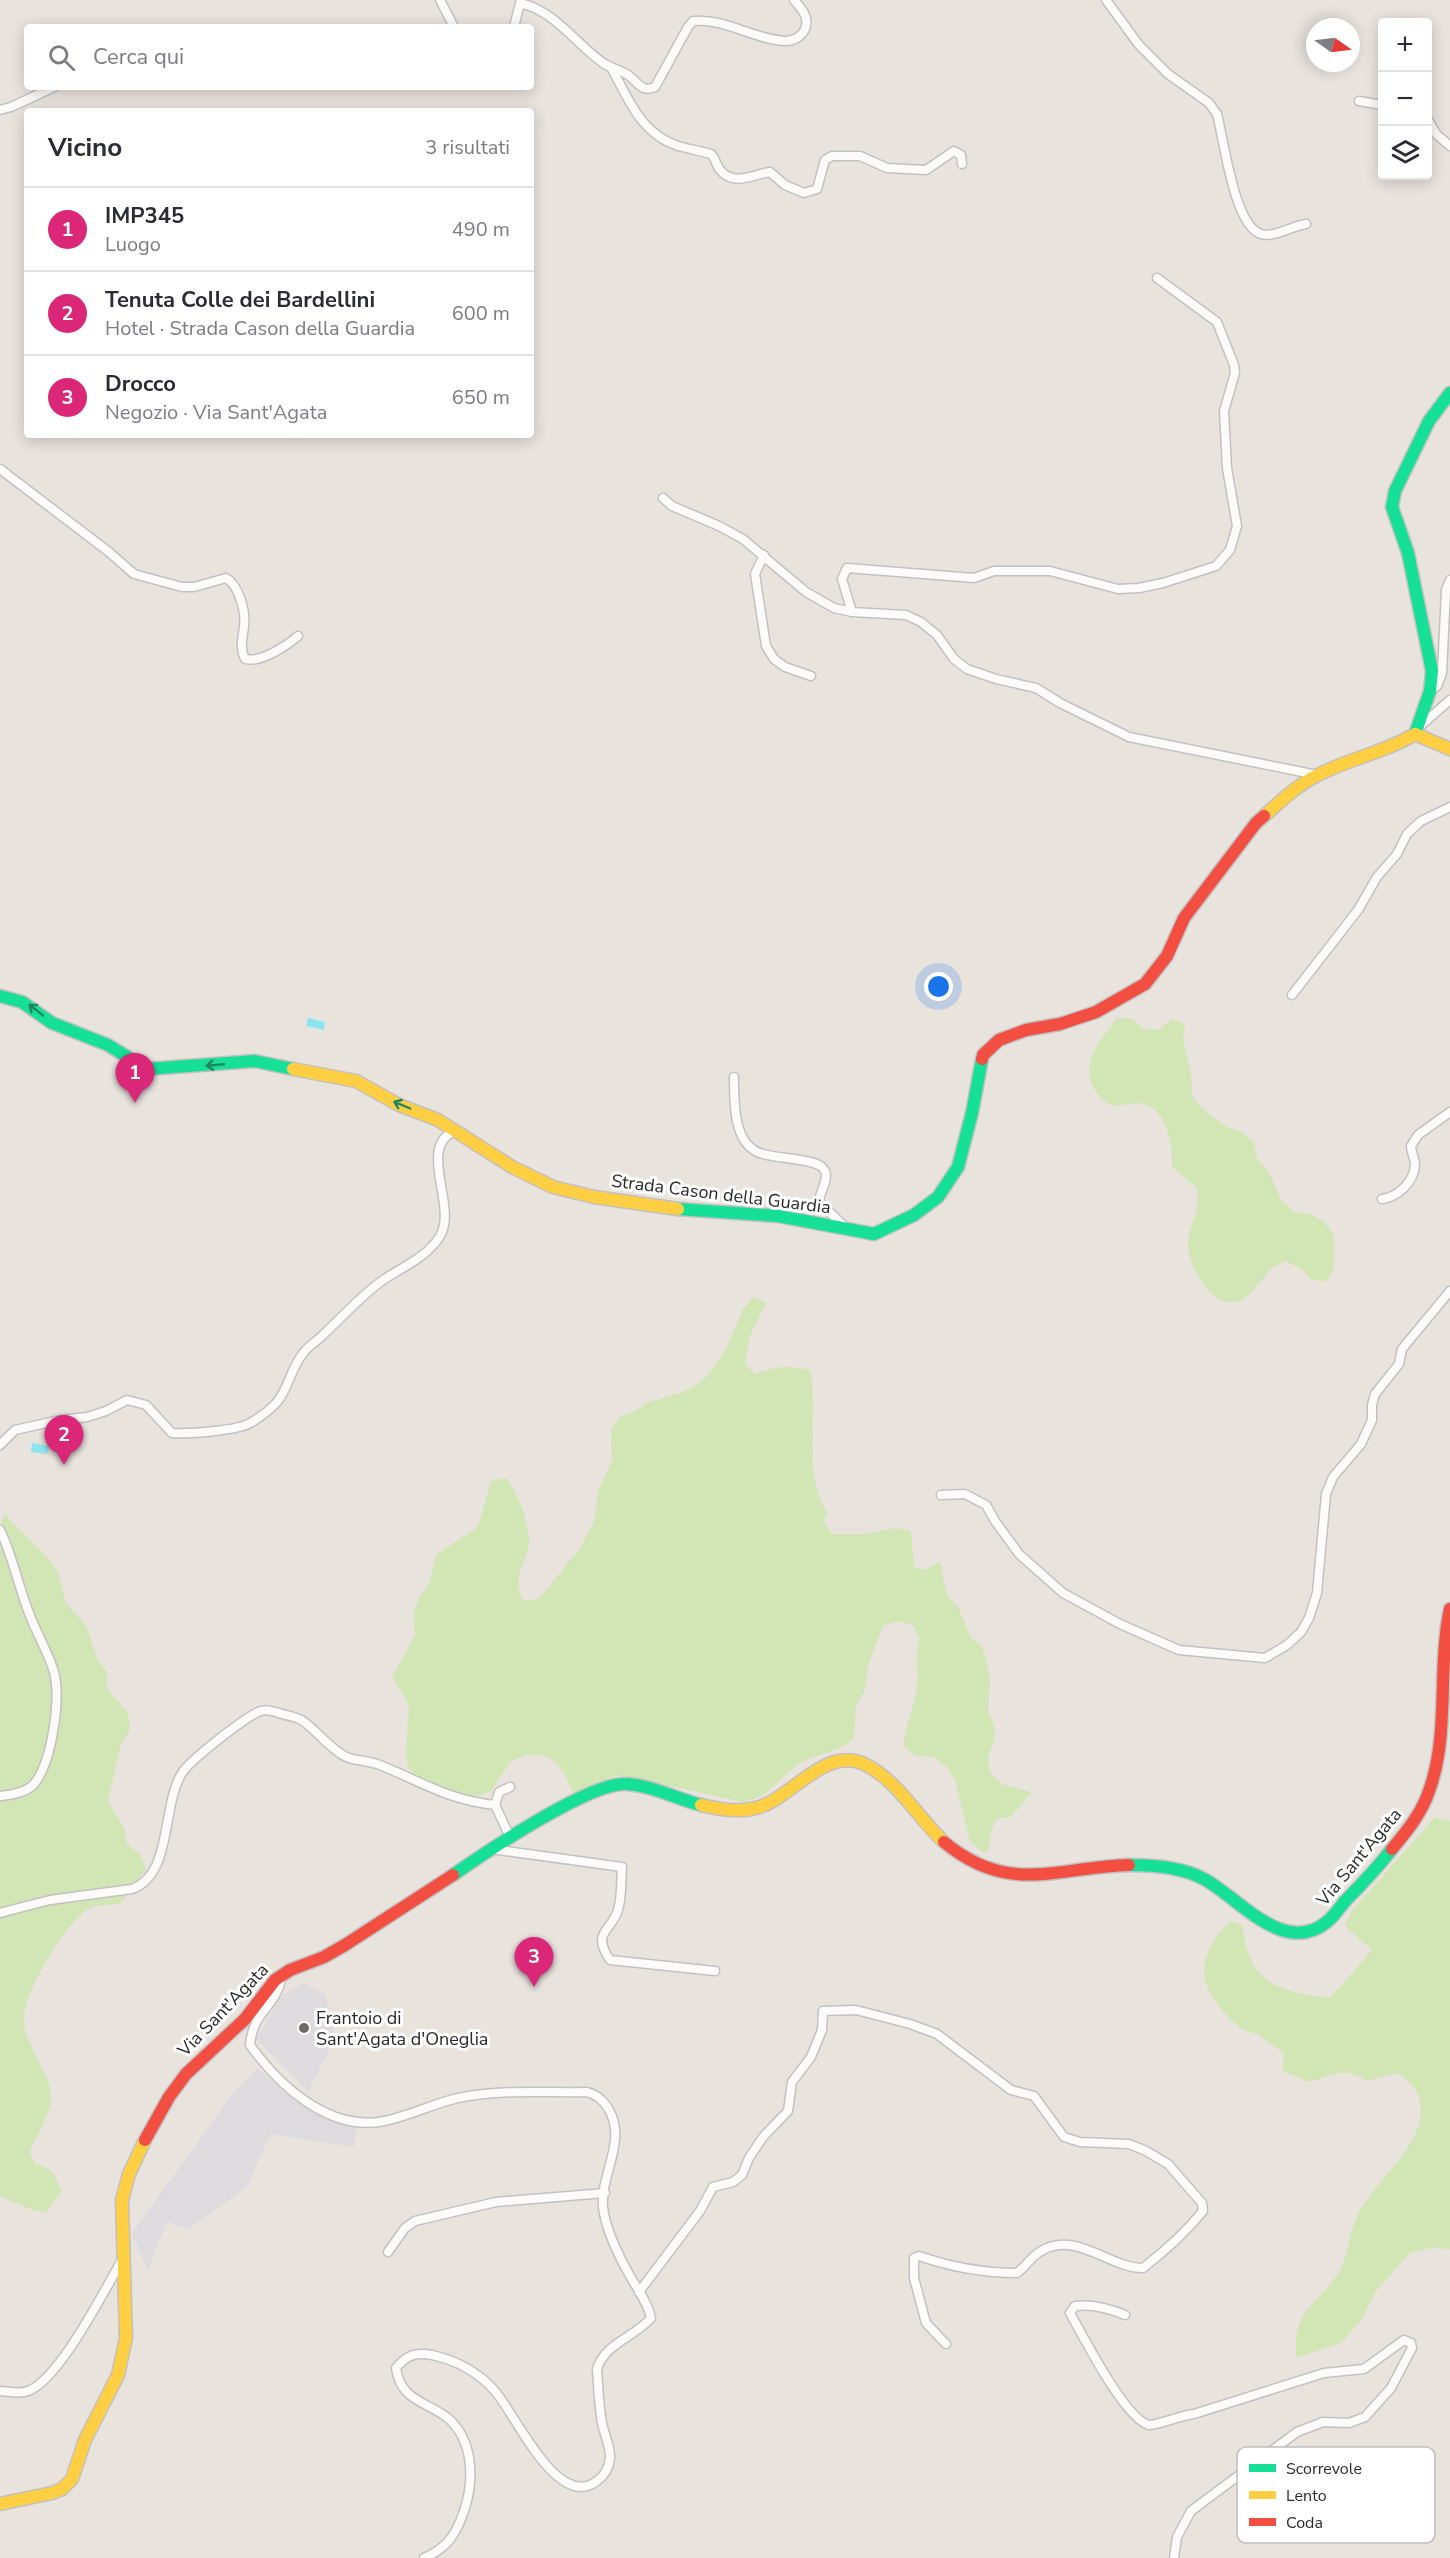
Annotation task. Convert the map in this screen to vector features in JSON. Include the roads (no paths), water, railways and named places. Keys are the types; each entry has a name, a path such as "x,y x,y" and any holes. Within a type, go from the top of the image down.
{"street":[{"path":"440,0 452,24"},
{"path":"515,24 520,3 526,4 556,22 601,62 628,75 641,88 648,89 655,87 693,21 712,22 785,41 794,40 804,30 807,20 794,0"},
{"path":"1106,0 1138,45 1168,74 1209,102 1218,114 1237,200 1251,229 1267,235 1294,225 1306,224"},
{"path":"612,69 634,111 648,129 679,146 711,154 719,169 730,177 751,178 770,172 785,185 804,193 817,189 825,160 832,156 860,156 887,168 926,170 954,151 961,155 962,164"},
{"path":"0,110 48,90"},
{"path":"1359,101 1378,104"},
{"path":"1431,126 1436,134 1450,146"},
{"path":"852,612 842,579 847,568 974,578 994,570 1050,571 1118,589 1163,583 1216,566 1225,557 1230,550 1237,526 1227,468 1224,411 1235,373 1234,365 1217,322 1157,278"},
{"path":"1450,393 1429,421 1395,491 1392,507 1414,579 1432,671 1430,691 1416,731 1420,738 1442,744 1450,749"},
{"path":"0,470 102,546 134,574 182,587 194,587 226,578 232,581 243,611 244,625 241,639 245,659 250,660 276,650 298,636"},
{"path":"663,498 672,506 720,526 743,539 816,599 834,608 852,612 906,615 921,622 936,635 954,659 967,669 996,679 1035,688 1060,704 1130,737 1317,775"},
{"path":"764,555 759,562 756,582 766,646 774,659 785,667 811,676"},
{"path":"1430,691 1437,686 1442,673 1446,590 1450,580"},
{"path":"1416,731 1450,700"},
{"name":"Strada Cason della Guardia","path":"0,996 12,996 24,1001 51,1022 111,1047 133,1063 147,1069 255,1061 357,1081 399,1105 438,1120 512,1167 553,1187 662,1208 778,1216 844,1226 874,1234 914,1215 938,1197 958,1167 972,1113 983,1055 999,1040 1026,1029 1060,1024 1096,1012 1145,984 1167,956 1184,918 1256,823 1295,789 1317,775 1397,745 1416,731"},
{"path":"1292,995 1358,910 1377,877 1397,854 1407,834 1421,821 1450,807"},
{"path":"734,1077 734,1101 744,1141 754,1151 763,1154 817,1163 826,1174 819,1202 844,1226"},
{"path":"1382,1199 1400,1192 1413,1174 1415,1164 1411,1146 1418,1135 1450,1112"},
{"path":"0,1445 15,1430 60,1420 87,1417 128,1400 136,1400 146,1405 172,1433 188,1434 237,1428 250,1423 277,1402 292,1368 305,1351 352,1306 380,1283 424,1254 441,1235 446,1203 437,1165 442,1141 446,1134 454,1131"},
{"path":"942,1495 965,1494 986,1505 1019,1554 1063,1593 1120,1624 1179,1650 1265,1658 1287,1645 1301,1632 1309,1618 1317,1593 1326,1494 1333,1477 1361,1444 1372,1420 1375,1394 1399,1364 1402,1349 1450,1291"},
{"path":"0,1530 10,1551 29,1614 44,1643 55,1675 55,1722 45,1761 34,1784 24,1791 0,1796"},
{"name":"Via Sant'Agata","path":"0,2504 52,2493 62,2489 72,2479 86,2440 122,2363 126,2338 122,2214 125,2186 165,2103 185,2075 247,2017 279,1976 326,1956 366,1932 510,1837 573,1803 614,1785 634,1785 727,1809 754,1809 778,1800 808,1776 834,1763 854,1760 886,1780 941,1840 979,1864 1008,1873 1044,1877 1126,1865 1174,1869 1194,1874 1211,1883 1259,1920 1287,1931 1302,1933 1328,1922 1410,1829 1428,1794 1435,1776 1438,1755 1443,1638 1450,1609"},
{"path":"0,1912 50,1900 141,1886 148,1880 159,1860 172,1794 183,1772 256,1713 266,1710 301,1720 347,1757 378,1764 434,1790 469,1802 495,1805"},
{"path":"510,1787 499,1792 495,1805 510,1837"},
{"path":"491,1849 622,1867 618,1910 606,1927 602,1938 603,1949 610,1960 716,1971"},
{"path":"279,1976 282,1980 280,1989 262,2010 251,2029 250,2045 274,2075 312,2105 342,2119 377,2122 458,2098 501,2092 587,2092 596,2094 613,2117 616,2131 603,2207 611,2235 624,2266 649,2308 651,2318 645,2325 614,2345 599,2362 597,2369 602,2424 610,2458 604,2475 593,2484 581,2486 565,2482 547,2468 495,2390 469,2369 446,2358 422,2354 405,2357 396,2368 402,2387 413,2399 449,2420 468,2448 470,2470 467,2502 457,2530 449,2543 424,2558"},
{"path":"639,2292 700,2211 713,2187 733,2182 742,2175 749,2158 763,2137 788,2111 792,2082 811,2057 822,2030 824,2011 856,2010 910,2024 937,2034 1011,2090 1035,2096 1064,2137 1080,2142 1129,2145 1146,2151 1168,2164 1202,2203 1203,2211 1166,2250 1143,2268 1119,2263 1080,2247 1061,2244 1041,2251 1017,2272 950,2266 919,2256 914,2259 914,2278 926,2323 946,2344"},
{"path":"388,2252 405,2228 415,2221 496,2202 605,2193"},
{"path":"0,2391 27,2391 45,2380 63,2360 123,2260"},
{"path":"1125,2315 1105,2307 1080,2306 1075,2307 1070,2313 1100,2367 1139,2421 1154,2425 1179,2415 1194,2414 1323,2373 1364,2369 1404,2340 1411,2343 1411,2354 1391,2388 1365,2417 1349,2423 1312,2424 1276,2447"},
{"path":"1174,2558 1177,2537 1191,2511 1237,2476"}],"water":[{"path":"308,1018 325,1022 324,1030 306,1026"},
{"path":"32,1443 49,1446 47,1454 31,1452"}],"place":[{"name":"IMP345","path":"135,1103"},
{"name":"Tenuta Colle dei Bardellini","path":"64,1465"},
{"name":"Drocco","path":"534,1987"},
{"name":"Frantoio di Sant'Agata d'Oneglia","path":"304,2028"}]}
